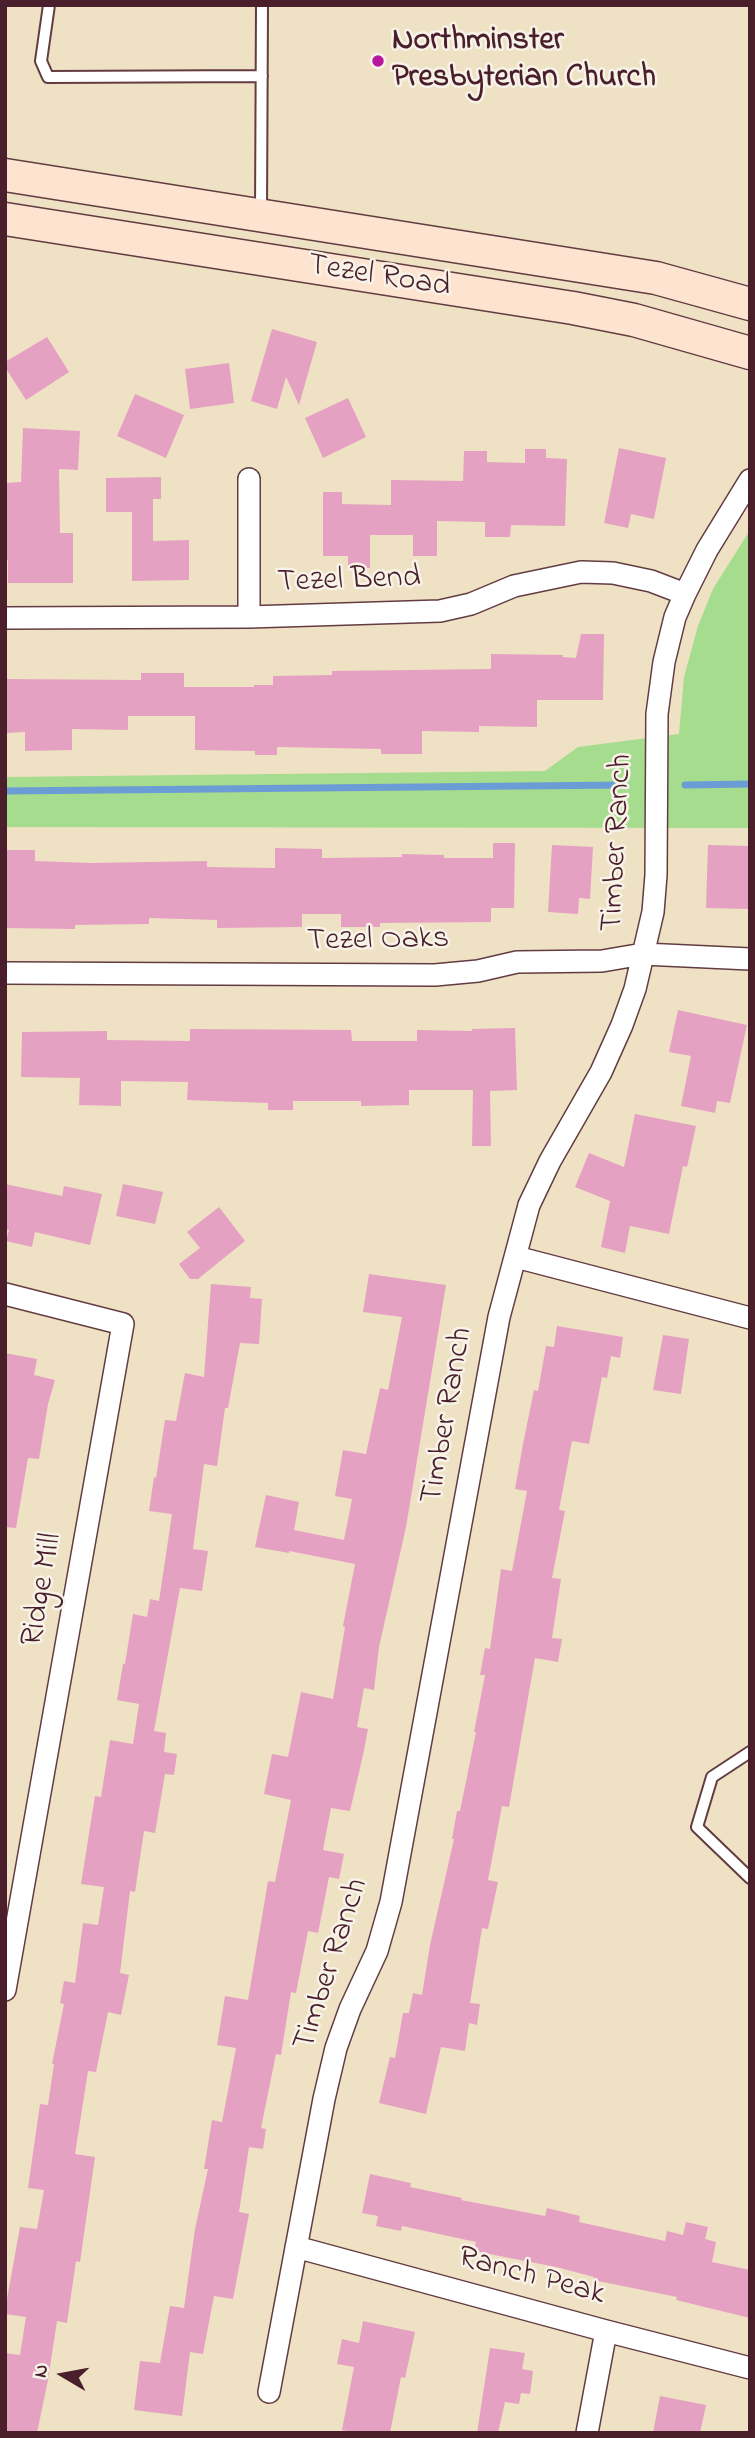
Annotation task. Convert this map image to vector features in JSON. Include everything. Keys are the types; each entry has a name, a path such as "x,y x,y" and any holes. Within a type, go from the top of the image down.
{"main road":[{"name":"Tezel Road","path":"5,175 656,278 750,304"},
{"name":"Tezel Road","path":"5,219 573,308 634,320 750,353"}],"street":[{"path":"249,479 249,617"},
{"name":"Timber Ranch","path":"270,2392 324,2099 336,2048 350,2009 377,1951 391,1902 499,1317 529,1205 550,1161 601,1072 635,989 653,912 656,875 657,714 664,662 675,617 685,594 707,550 750,480"},
{"name":"Tezel Bend","path":"5,618 249,617 440,611 471,604 514,586 581,572 626,576 685,594"},
{"name":"Tezel Oaks","path":"5,973 435,975 478,971 517,962 602,961 643,954 750,959"},
{"path":"516,1257 750,1318"},
{"name":"Ridge Mill","path":"5,1294 123,1324 5,1990"},
{"name":"Ranch Peak","path":"296,2247 750,2368"},
{"path":"587,2433 606,2331"}],"lane":[{"path":"49,5 41,61 48,77 262,76"},
{"path":"261,215 262,5"},
{"path":"750,1753 712,1777 697,1827 750,1878"}],"green space":[{"path":"750,530 750,828 5,827 5,777 545,771 578,747 679,734 684,677 698,626 713,589"}],"building":[{"path":"272,329 317,342 299,405 286,377 277,409 251,401"},
{"path":"47,337 69,372 26,400 5,367 5,362"},
{"path":"229,363 234,403 190,409 185,369"},
{"path":"135,394 184,415 166,458 117,436"},
{"path":"348,398 366,437 323,458 305,418"},
{"path":"23,428 80,431 78,470 59,469 60,533 73,533 73,583 8,583 8,560 5,560 5,483 21,482"},
{"path":"619,448 666,458 654,519 631,514 628,528 604,523"},
{"path":"525,449 546,449 546,458 567,459 565,526 511,525 510,537 485,537 485,522 437,521 437,556 413,556 413,535 370,535 370,568 348,568 348,556 323,556 323,492 342,492 342,504 391,505 391,480 463,481 464,451 487,451 487,462 525,463"},
{"path":"161,477 161,499 153,499 153,541 189,540 189,580 132,581 132,512 106,512 106,478"},
{"path":"581,634 604,634 603,700 537,700 537,727 479,726 479,732 422,731 422,754 381,754 381,749 277,747 277,755 255,755 255,751 195,750 195,716 128,716 128,730 72,729 72,750 25,751 25,732 5,733 5,679 141,680 141,673 184,673 184,687 254,687 273,685 273,676 332,675 332,671 491,669 491,654 563,655 576,658"},
{"path":"493,843 515,843 514,908 491,908 491,922 380,923 380,927 341,927 341,914 302,914 302,927 217,928 217,920 149,918 149,924 75,925 75,929 5,928 5,850 35,850 35,861 207,861 207,867 275,868 275,848 322,849 322,858 402,857 402,854 444,855 444,858 493,858"},
{"path":"552,845 593,847 590,899 579,898 578,914 548,912"},
{"path":"708,845 750,846 748,909 706,908"},
{"path":"678,1010 747,1025 730,1103 717,1101 715,1113 681,1106 691,1056 669,1052"},
{"path":"515,1028 517,1090 490,1091 491,1146 472,1146 473,1090 409,1090 409,1105 361,1106 361,1101 293,1101 293,1110 268,1110 268,1103 187,1100 188,1082 121,1081 121,1106 79,1105 80,1078 21,1077 22,1032 107,1031 107,1040 190,1041 190,1029 351,1030 352,1041 417,1041 417,1030 472,1031"},
{"path":"635,1114 696,1126 687,1167 683,1166 669,1234 630,1226 625,1253 601,1247 610,1201 575,1187 589,1153 624,1167"},
{"path":"5,1184 62,1196 64,1186 102,1194 90,1245 35,1232 32,1247 6,1241 9,1230 5,1229"},
{"path":"123,1184 163,1192 155,1224 116,1216"},
{"path":"219,1207 245,1241 198,1279 190,1279 179,1264 200,1248 187,1232"},
{"path":"369,1274 446,1285 406,1527 379,1647 374,1690 364,1688 357,1727 368,1729 363,1755 350,1811 331,1808 323,1850 344,1854 339,1879 329,1877 318,1933 308,1931 296,1993 291,1992 281,2055 276,2054 261,2128 266,2129 263,2149 249,2147 239,2212 249,2214 233,2299 214,2296 203,2354 190,2352 182,2416 134,2410 140,2361 160,2363 170,2306 184,2308 195,2229 208,2169 204,2169 212,2120 222,2122 236,2048 217,2045 225,1996 248,2000 268,1881 275,1882 291,1800 264,1794 272,1754 288,1757 301,1692 333,1699 355,1564 255,1547 266,1495 299,1502 294,1530 344,1540 352,1499 335,1496 343,1450 366,1454 380,1388 388,1390 402,1317 363,1312"},
{"path":"211,1284 251,1287 250,1298 262,1299 259,1344 240,1343 228,1408 225,1408 217,1466 204,1464 193,1549 208,1551 202,1591 180,1588 154,1731 166,1733 164,1752 177,1754 174,1775 165,1774 155,1833 144,1831 135,1892 130,1891 120,1973 129,1975 121,2015 108,2012 96,2072 88,2071 75,2154 95,2157 80,2262 76,2261 67,2323 57,2321 37,2433 5,2433 5,2353 20,2355 26,2317 5,2314 5,2310 20,2227 37,2229 44,2190 28,2188 40,2104 48,2105 52,2064 64,2004 60,2003 64,1981 75,1983 83,1923 98,1925 104,1887 81,1884 95,1796 101,1797 110,1740 133,1744 139,1704 117,1700 123,1664 133,1614 147,1617 150,1599 159,1601 172,1514 149,1511 154,1477 156,1478 165,1420 176,1421 185,1373 204,1377"},
{"path":"557,1326 623,1337 620,1358 611,1356 607,1378 602,1377 589,1444 572,1441 559,1510 565,1511 552,1578 561,1579 552,1638 562,1639 558,1662 535,1658 509,1807 502,1806 488,1880 498,1882 488,1929 482,1928 470,2003 480,2004 477,2025 469,2023 465,2051 441,2047 426,2114 379,2103 390,2057 395,2058 403,2013 409,2013 413,1993 422,1995 430,1945 454,1839 457,1811 460,1811 476,1732 485,1675 480,1675 485,1648 490,1649 501,1569 512,1571 527,1491 515,1489 523,1444 534,1390 538,1391 546,1346 554,1347"},
{"path":"663,1335 689,1339 681,1394 653,1390"},
{"path":"5,1353 37,1359 34,1375 55,1380 39,1459 28,1458 16,1528 5,1527"},
{"path":"370,2174 411,2183 410,2187 462,2198 461,2200 545,2216 547,2208 580,2216 579,2222 665,2241 667,2231 683,2235 686,2222 708,2227 705,2239 716,2242 712,2262 750,2270 750,2318 676,2300 677,2297 593,2280 594,2277 556,2267 474,2251 476,2242 402,2226 401,2231 376,2226 378,2216 362,2213"},
{"path":"363,2321 415,2332 405,2378 401,2377 390,2433 342,2430 354,2367 337,2364 342,2339 359,2343"},
{"path":"490,2348 525,2353 522,2369 533,2371 530,2394 521,2393 519,2404 505,2402 498,2433 477,2433"},
{"path":"660,2396 706,2405 700,2433 653,2433"}],"waterway":[{"path":"685,785 750,784"},
{"path":"5,791 625,785"}],"place":[{"name":"Northminster Presbyterian Church","path":"378,61"}]}
